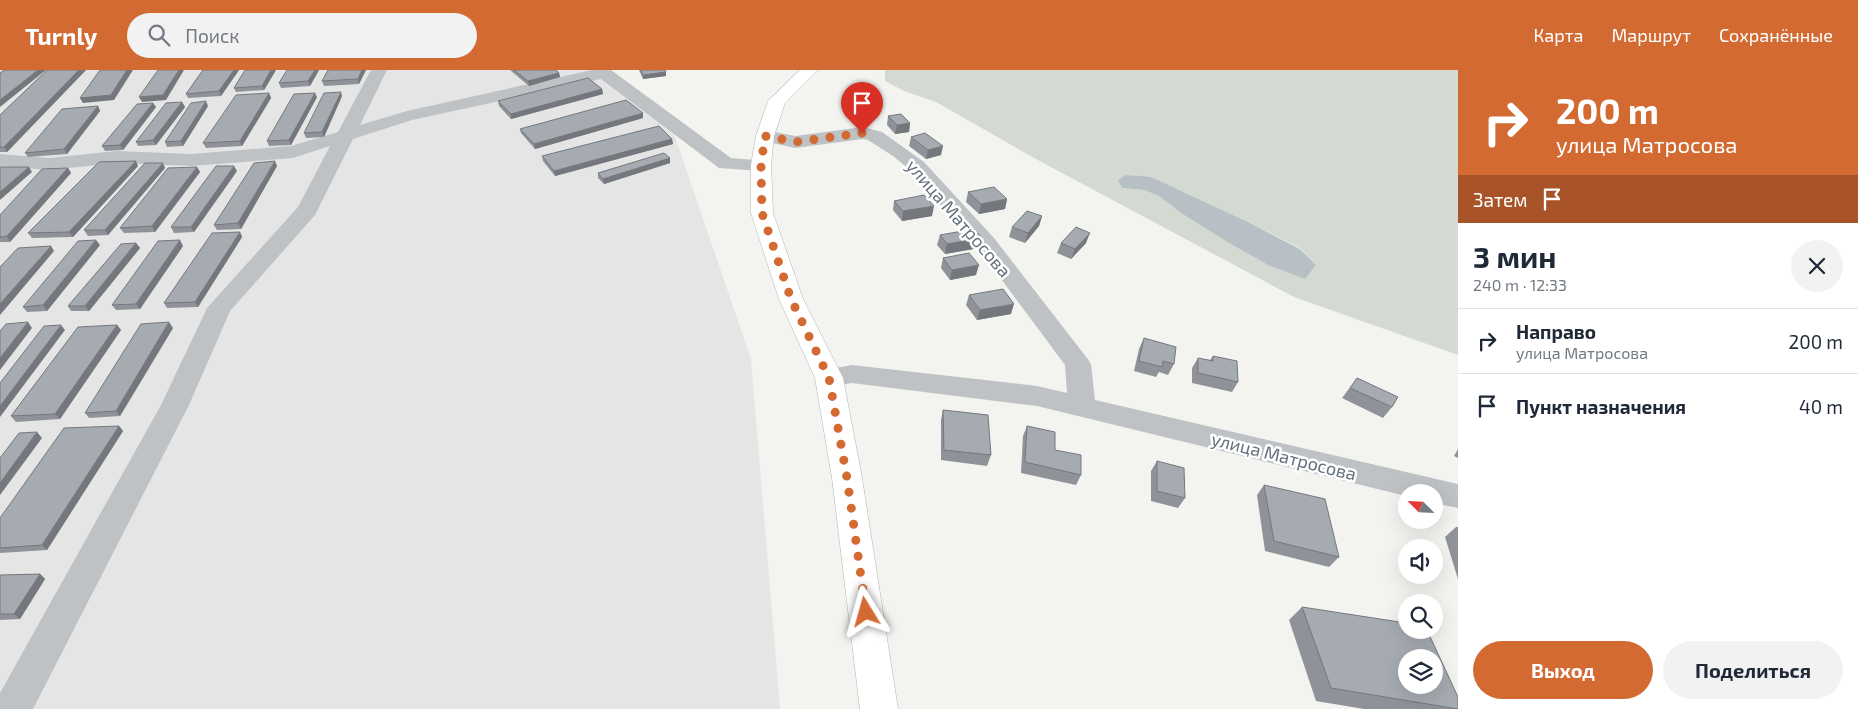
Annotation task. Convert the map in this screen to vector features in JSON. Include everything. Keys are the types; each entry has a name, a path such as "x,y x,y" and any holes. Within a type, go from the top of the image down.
{"main road":[{"path":"810,70 777,101 765,136 761,165 762,213 791,299 829,378 847,478 879,709"}],"street":[{"path":"12,709 175,405 219,308 307,210 379,70"},
{"path":"0,160 49,164 117,157 192,160 293,152 344,138 407,116 602,72 726,164 761,165"},
{"name":"улица Матросова","path":"765,136 795,142 862,133 875,136 900,152 917,166 986,243 1078,364 1082,407"},
{"name":"улица Матросова","path":"829,378 852,374 1037,396 1458,496"}],"shaded area":[{"path":"0,70 594,70 672,128 751,359 780,709 0,709"},
{"path":"885,70 1458,70 1458,355 1294,297 1034,158 936,102 904,91 885,81","holes":["1126,175 1177,189 1300,248 1316,265 1268,265 1181,213 1159,196 1144,190 1122,188 1119,180"]},
{"path":"1126,175 1151,177 1246,221 1300,249 1316,265 1305,279 1268,265 1181,213 1159,196 1144,190 1122,188 1118,180"}],"building":[{"path":"4,70 38,70 0,100 0,73"},
{"path":"47,70 79,70 4,147 0,147 0,115"},
{"path":"100,70 127,70 111,95 80,98"},
{"path":"158,70 179,70 163,95 139,97"},
{"path":"203,70 234,70 219,91 186,94"},
{"path":"245,70 271,70 262,86 234,88"},
{"path":"287,70 315,70 308,81 279,83"},
{"path":"328,70 362,70 358,79 322,81"},
{"path":"514,70 556,70 559,73 528,81"},
{"path":"641,70 665,70 666,72 643,75"},
{"path":"588,78 602,89 511,114 498,101"},
{"path":"341,92 322,132 304,133 324,93"},
{"path":"269,93 240,141 203,143 236,95"},
{"path":"315,93 289,140 267,141 294,94"},
{"path":"626,100 643,113 534,144 520,129"},
{"path":"206,101 181,141 165,142 191,103"},
{"path":"182,102 153,140 136,142 166,103"},
{"path":"153,103 120,145 102,146 137,104"},
{"path":"98,106 64,149 25,153 62,109"},
{"path":"901,114 910,123 897,125 888,116"},
{"path":"659,126 672,139 554,171 542,156"},
{"path":"925,133 943,146 928,150 911,137"},
{"path":"664,153 670,158 603,179 598,173"},
{"path":"136,161 69,232 28,233 99,162"},
{"path":"275,161 238,223 214,225 254,163"},
{"path":"145,163 163,163 105,230 84,230"},
{"path":"216,166 234,166 191,227 171,227"},
{"path":"0,167 29,167 0,192"},
{"path":"197,167 152,226 120,228 168,168"},
{"path":"68,168 7,236 0,237 0,215 42,169"},
{"path":"994,187 1007,199 981,204 968,192"},
{"path":"924,195 934,206 903,211 894,201"},
{"path":"1027,211 1042,216 1028,233 1012,227"},
{"path":"1076,227 1090,233 1075,249 1061,243"},
{"path":"974,229 982,238 947,244 940,235"},
{"path":"240,232 195,302 164,303 212,233"},
{"path":"96,240 43,305 23,307 78,241"},
{"path":"180,240 136,304 112,305 158,241"},
{"path":"136,243 85,306 68,306 121,244"},
{"path":"51,246 0,304 0,267 18,248"},
{"path":"969,253 979,265 952,270 943,258"},
{"path":"1003,289 1014,304 980,310 969,295"},
{"path":"28,322 0,358 0,331 6,324"},
{"path":"169,322 116,411 85,413 141,324"},
{"path":"61,325 0,406 0,383 44,326"},
{"path":"117,325 55,414 11,416 78,327"},
{"path":"1144,338 1176,347 1174,364 1163,361 1162,367 1139,361"},
{"path":"1213,356 1237,361 1238,382 1198,373 1198,358 1213,361"},
{"path":"1357,378 1398,397 1392,407 1350,388"},
{"path":"943,410 988,415 991,455 944,450"},
{"path":"119,426 42,545 0,548 0,518 64,428"},
{"path":"1027,426 1055,432 1055,450 1081,455 1081,475 1025,462"},
{"path":"37,432 0,483 0,458 19,433"},
{"path":"1157,461 1184,468 1185,498 1157,491"},
{"path":"1264,485 1325,499 1339,557 1274,541"},
{"path":"40,574 14,614 0,614 0,575"},
{"path":"1302,607 1398,622 1398,639 1431,639 1436,649 1398,649 1398,694 1443,694 1443,665 1458,697 1458,709 1331,688"}],"route":[{"path":"862,133 795,142 765,136 761,165 762,213 791,299 829,378 847,478 866,612"}]}
